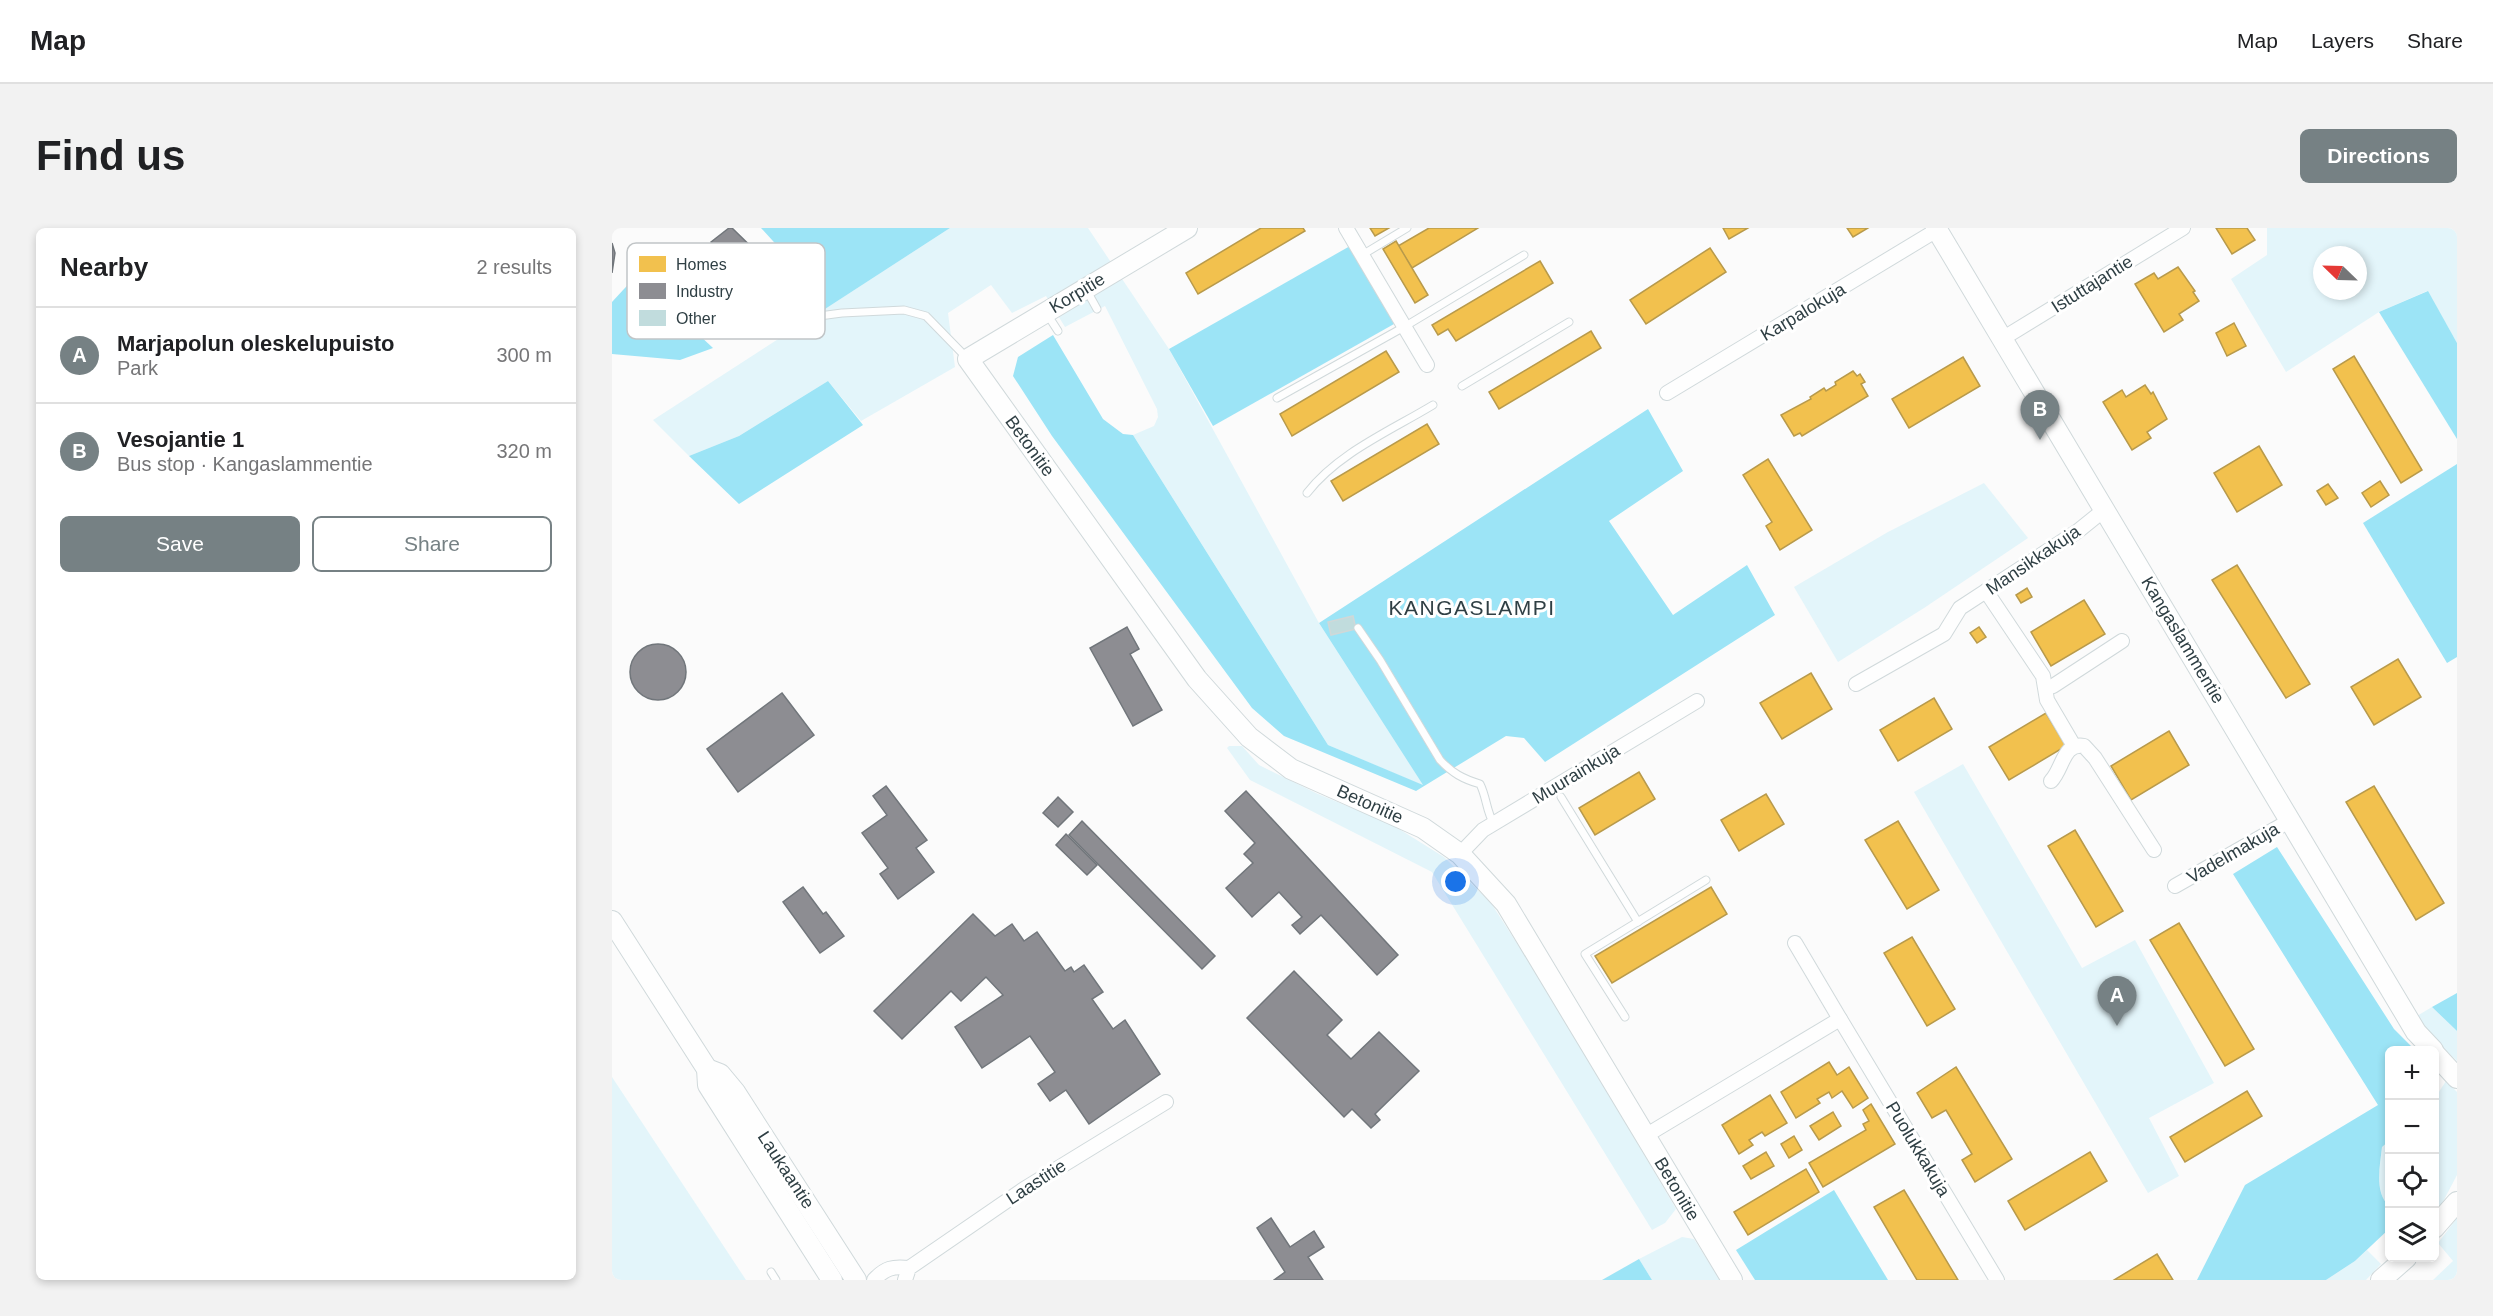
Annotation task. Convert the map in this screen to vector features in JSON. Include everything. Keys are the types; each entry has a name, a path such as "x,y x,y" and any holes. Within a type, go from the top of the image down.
{"street":[{"name":"Korpitie","path":"968,359 1187,228"},
{"path":"1346,228 1427,365"},
{"name":"Istuttajantie","path":"2002,339 2183,228"},
{"name":"Kangaslammentie","path":"1937,229 2416,1032 2457,1078"},
{"name":"Karpalokuja","path":"1667,393 1937,229"},
{"name":"Betonitie","path":"968,359 1197,679 1249,737 1291,770 1423,828 1460,854 1506,904 1732,1280"},
{"name":"Mansikkakuja","path":"1856,684 1944,634 1960,608 2078,531 2104,510"},
{"path":"1986,591 2043,676 2047,700 2074,746"},
{"path":"2046,688 2053,686 2122,641"},
{"name":"Muurainkuja","path":"1460,854 1483,830 1697,701"},
{"path":"2051,781 2056,776 2069,750 2074,746 2084,746 2090,750 2154,850"},
{"name":"Vadelmakuja","path":"2175,886 2291,820"},
{"name":"Laukaantie","path":"612,921 707,1069 708,1085 832,1280"},
{"name":"Puolukkakuja","path":"1795,943 1996,1280"},
{"path":"1645,1136 1840,1019"},
{"name":"Laukaantie","path":"707,1069 720,1074 735,1092 856,1280"},
{"name":"Laastitie","path":"874,1280 894,1266 907,1274 1024,1189 1166,1102"},
{"path":"2439,1222 2453,1206 2457,1192"},
{"path":"2381,1280 2401,1262"}],"lane":[{"path":"1362,255 1407,228"},
{"path":"1277,398 1404,327 1524,255"},
{"path":"1086,288 1097,309"},
{"path":"825,315 904,310 926,316 968,359"},
{"path":"1046,312 1058,331"},
{"path":"1462,386 1569,322"},
{"path":"1307,493 1323,473 1341,460 1433,405"},
{"path":"1358,628 1380,660 1440,760 1450,771 1463,779 1480,784 1486,795 1487,813 1494,824"},
{"path":"1561,797 1638,922"},
{"path":"1625,1017 1585,954 1706,880"},
{"path":"771,1272 776,1280"}],"shaded area":[{"path":"761,228 950,228 825,309 825,243 775,243"},
{"path":"950,228 1088,228 1169,349 1319,623 1424,786 1328,745 1133,435 1154,426 1158,417 1157,409 1105,306 1065,327 1046,296 1012,313 991,285 948,313 955,367 861,421 828,381 739,436 689,456 653,420 778,339 825,339 825,309"},
{"path":"2267,228 2457,228 2457,343 2427,291 2379,312 2286,372 2231,279 2267,255"},
{"path":"1350,246 1394,324 1213,426 1169,349"},
{"path":"627,286 627,339 703,339 713,348 680,360 612,354 612,302"},
{"path":"2428,291 2457,343 2457,439 2379,312"},
{"path":"1053,335 1103,419 1123,434 1133,435 1328,745 1423,785 1319,623 1648,409 1683,471 1609,521 1673,615 1747,565 1775,615 1545,762 1524,738 1506,736 1416,791 1284,736 1252,708 1052,436 1013,376 1018,357"},
{"path":"828,381 863,425 739,504 689,456 739,436"},
{"path":"2457,464 2457,657 2447,663 2363,523"},
{"path":"1984,483 2028,538 1838,662 1794,587 1888,532"},
{"path":"1242,746 1259,765 1318,794 1391,824 1444,857 1491,903 1552,998 1676,1209 1665,1223 1652,1230 1432,872 1250,780 1227,748"},
{"path":"1963,764 2082,968 2135,940 2214,1083 2149,1118 2179,1176 2148,1193 1914,792"},
{"path":"2277,847 2394,1029 2411,1046 2385,1046 2385,1144 2382,1147 2379,1178 2381,1194 2385,1201 2385,1233 2355,1261 2326,1280 2197,1280 2245,1185 2378,1105 2233,874"},
{"path":"2457,993 2457,1031 2432,1007"},
{"path":"2432,1007 2457,1031 2457,1061 2412,1019"},
{"path":"612,1077 746,1280 612,1280"},
{"path":"2446,1081 2457,1092 2457,1175 2439,1209 2439,1100 2439,1092"},
{"path":"2385,1144 2385,1201 2381,1194 2379,1178 2382,1147"},
{"path":"1834,1190 1888,1280 1755,1280 1736,1250"},
{"path":"2457,1218 2457,1280 2433,1280 2453,1261 2439,1242"},
{"path":"1682,1237 1694,1239 1720,1280 1652,1280 1639,1259"},
{"path":"2367,1250 2381,1264 2366,1280 2326,1280 2355,1261"},
{"path":"1639,1259 1652,1280 1602,1280"}],"building: Homes":[{"path":"1261,228 1303,228 1305,231 1198,294 1186,273"},
{"path":"1370,228 1389,228 1375,236"},
{"path":"1429,228 1478,228 1412,268 1398,246"},
{"path":"1723,228 1748,228 1729,239"},
{"path":"1847,228 1868,228 1853,237"},
{"path":"2216,228 2247,228 2255,240 2232,254"},
{"path":"1396,241 1428,295 1415,303 1383,249"},
{"path":"1710,248 1726,272 1646,324 1630,300"},
{"path":"1540,261 1553,283 1456,341 1448,329 1438,335 1432,325"},
{"path":"2178,267 2195,291 2193,292 2199,301 2179,314 2183,320 2164,332 2135,284 2154,273 2158,279"},
{"path":"2234,323 2246,346 2227,356 2216,333"},
{"path":"1591,331 1601,348 1499,409 1489,392"},
{"path":"1386,351 1399,372 1292,436 1280,414"},
{"path":"2354,356 2422,470 2401,483 2333,369"},
{"path":"1963,357 1980,386 1909,428 1892,399"},
{"path":"1853,371 1857,376 1860,374 1865,382 1861,384 1868,396 1802,436 1800,433 1794,436 1781,415 1811,399 1810,397 1824,388 1826,391 1836,385 1835,382"},
{"path":"2145,385 2151,394 2153,392 2167,419 2147,432 2151,438 2132,450 2103,402 2122,390 2126,397"},
{"path":"1427,424 1439,444 1343,501 1331,481"},
{"path":"2259,446 2282,485 2237,512 2214,473"},
{"path":"1768,459 1812,530 1780,550 1766,526 1772,522 1743,475"},
{"path":"2380,481 2389,495 2371,507 2362,493"},
{"path":"2328,484 2338,498 2326,505 2317,491"},
{"path":"2237,565 2310,684 2286,698 2212,580"},
{"path":"2027,588 2032,597 2021,603 2016,595"},
{"path":"2084,600 2105,634 2051,666 2031,632"},
{"path":"1979,627 1986,637 1977,643 1970,633"},
{"path":"2398,659 2421,697 2374,725 2351,687"},
{"path":"1811,673 1832,709 1782,739 1760,703"},
{"path":"1934,698 1952,729 1898,761 1880,730"},
{"path":"2046,713 2066,746 2009,780 1989,747"},
{"path":"2169,731 2189,765 2131,800 2111,766"},
{"path":"1639,772 1655,799 1595,835 1579,808"},
{"path":"2374,786 2444,903 2416,920 2346,802"},
{"path":"1766,794 1784,824 1739,851 1721,820"},
{"path":"1898,821 1939,890 1907,909 1865,840"},
{"path":"2075,830 2123,911 2096,927 2048,846"},
{"path":"1711,887 1727,914 1612,983 1595,956"},
{"path":"2179,923 2254,1049 2225,1066 2150,940"},
{"path":"1912,937 1955,1009 1927,1026 1884,953"},
{"path":"1829,1062 1837,1075 1849,1067 1868,1098 1853,1108 1842,1091 1832,1098 1829,1092 1817,1099 1820,1103 1796,1118 1781,1092"},
{"path":"1956,1067 2012,1159 1975,1182 1962,1160 1972,1154 1946,1110 1932,1118 1917,1093"},
{"path":"2247,1091 2262,1116 2185,1162 2170,1137"},
{"path":"1770,1095 1787,1123 1765,1136 1762,1132 1749,1140 1753,1145 1739,1154 1722,1125"},
{"path":"1871,1104 1895,1144 1823,1187 1809,1163 1866,1130 1863,1124 1869,1121 1863,1110"},
{"path":"1833,1112 1841,1126 1819,1140 1810,1126"},
{"path":"1794,1136 1802,1150 1789,1158 1781,1144"},
{"path":"1766,1152 1774,1166 1751,1179 1743,1166"},
{"path":"2090,1152 2107,1181 2025,1230 2008,1201"},
{"path":"1806,1169 1819,1192 1748,1235 1734,1212"},
{"path":"1904,1190 1958,1280 1917,1280 1874,1207"},
{"path":"2157,1254 2173,1280 2114,1280"}],"building: Industry":[{"path":"732,228 747,243 712,243"},
{"path":"612,243 615,253 612,273"},
{"path":"1127,627 1139,649 1130,654 1162,710 1133,726 1090,648"},
{"path":"653,644 663,644 678,652 684,661 686,672 684,683 678,692 663,700 653,700 642,695 635,688 630,677 630,667 635,656 642,649"},
{"path":"782,693 814,735 738,792 707,749"},
{"path":"886,786 927,840 916,848 934,872 898,899 880,874 888,868 862,833 887,815 873,796"},
{"path":"1246,791 1398,955 1377,975 1321,915 1300,934 1292,925 1302,917 1279,892 1252,917 1226,888 1253,863 1244,854 1255,843 1225,811"},
{"path":"1058,797 1073,812 1058,827 1043,813"},
{"path":"1082,821 1215,956 1202,969 1069,835"},
{"path":"1066,834 1097,865 1087,875 1056,845"},
{"path":"803,887 823,914 826,912 844,936 820,953 783,902"},
{"path":"973,914 995,936 1012,924 1024,941 1037,932 1065,971 1071,967 1074,972 1084,965 1103,992 1092,999 1113,1029 1125,1020 1160,1074 1089,1124 1066,1090 1050,1101 1038,1084 1055,1072 1030,1036 982,1068 955,1027 1003,995 986,977 961,1001 951,991 902,1039 874,1011"},
{"path":"1294,971 1342,1020 1327,1035 1351,1059 1379,1032 1419,1071 1375,1114 1380,1120 1371,1128 1352,1109 1344,1117 1247,1018"},
{"path":"1271,1218 1290,1247 1314,1231 1324,1247 1308,1257 1323,1280 1274,1280 1285,1272 1257,1228"}],"building: Other":[{"path":"1353,616 1356,629 1331,635 1328,622"}],"place":[{"name":"Vesojantie 1","path":"2040,440"},
{"name":"Marjapolun oleskelupuisto","path":"2117,1026"}],"district":[{"name":"KANGASLAMPI","path":"1472,608"}]}
